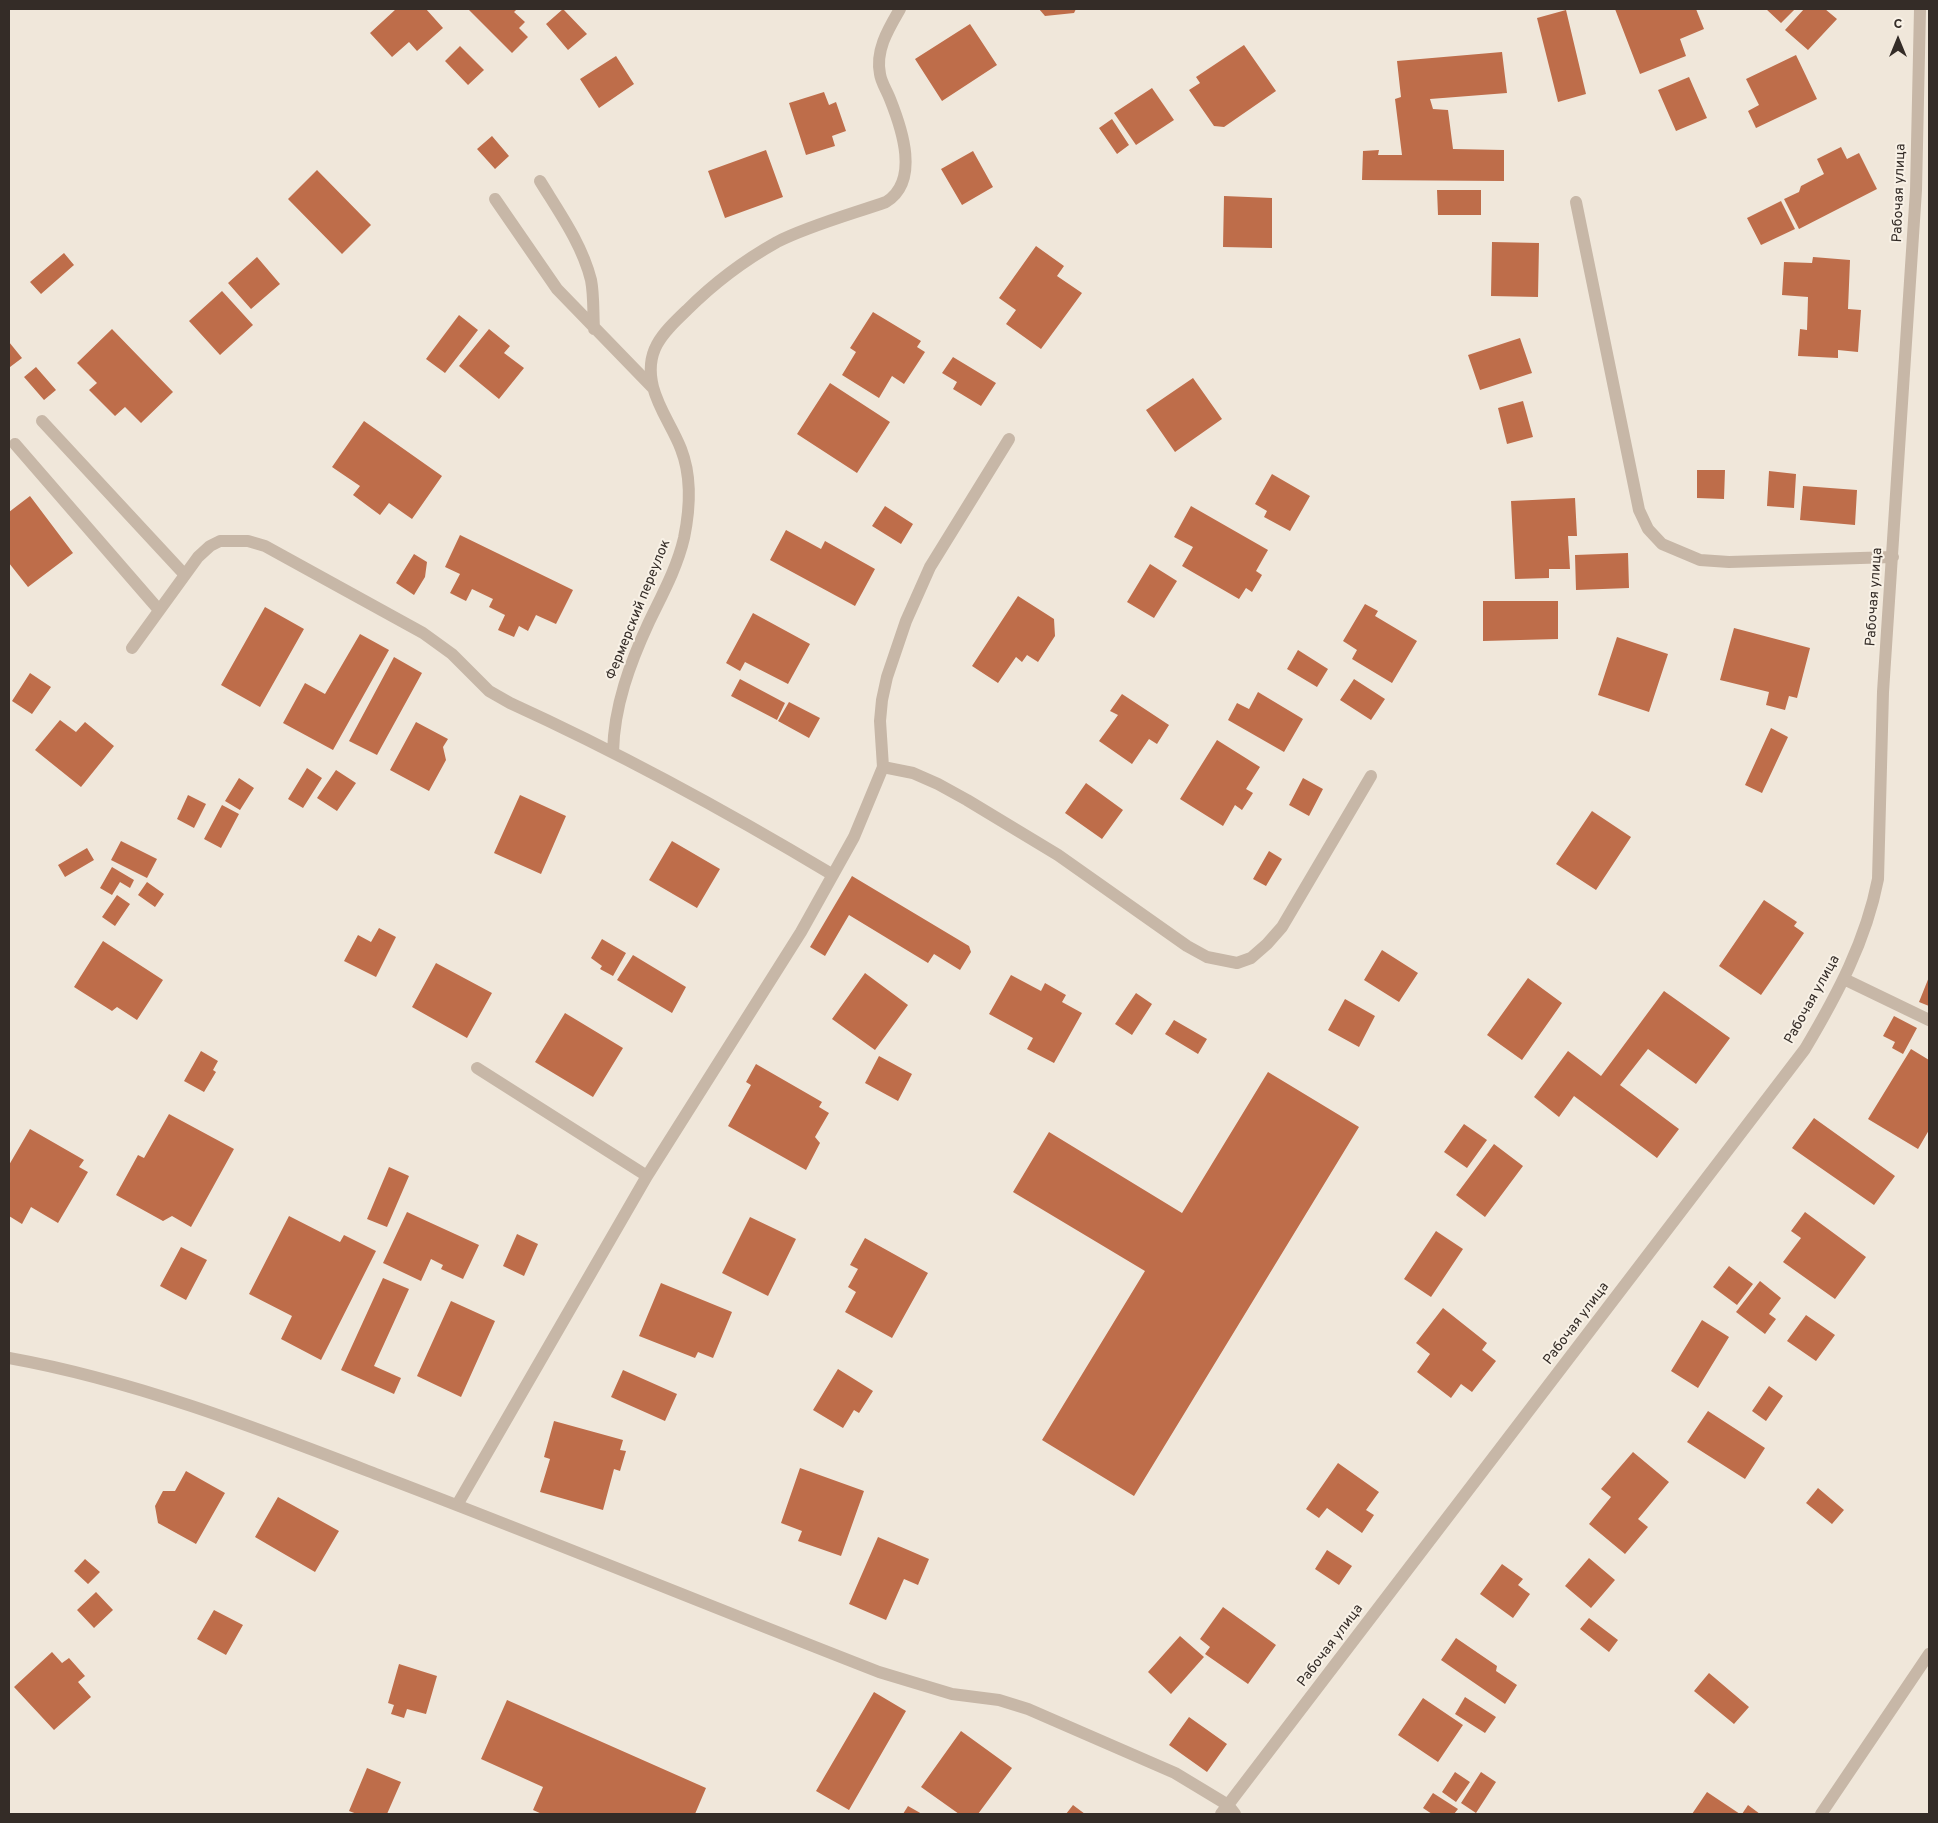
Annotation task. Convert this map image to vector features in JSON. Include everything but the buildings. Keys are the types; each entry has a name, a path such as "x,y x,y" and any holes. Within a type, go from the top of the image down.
{"street":[{"name":"Фермерский переулок","path":"613,752 616,720 626,680 648,624 677,562 684,538 688,500 687,469 681,448 660,408 653,388 650,363 654,349 663,334 729,271 778,242 886,202 896,196 904,176 905,149 902,131 880,74 880,60 881,45 900,9"},
{"name":"Рабочая улица","path":"1228,1811 1805,1049 1844,979 1865,927 1878,879 1883,692 1916,190 1920,9"},
{"path":"540,181 580,250 587,267 591,282 594,329"},
{"path":"495,199 557,290 653,388"},
{"path":"1576,202 1639,510 1648,529 1662,544 1700,560 1729,562 1893,556"},
{"path":"42,421 184,574"},
{"path":"457,1504 648,1176 801,932 854,838 884,767 880,722 882,700 887,677 906,621 930,567 1009,439"},
{"path":"14,444 159,610"},
{"path":"132,648 184,574 210,546 220,541 248,541 265,546 423,633 452,654 489,691 613,752 728,812 833,875"},
{"path":"884,767 913,773 938,784 1058,855 1186,946 1207,957 1237,963 1251,958 1282,927 1371,776"},
{"path":"1844,979 1929,1020"},
{"path":"477,1068 648,1176"},
{"path":"9,1358 64,1368 137,1388 319,1452 457,1504 879,1672 952,1694 999,1700 1028,1709 1175,1773 1228,1811"},
{"path":"1821,1814 1929,1654"}]}
